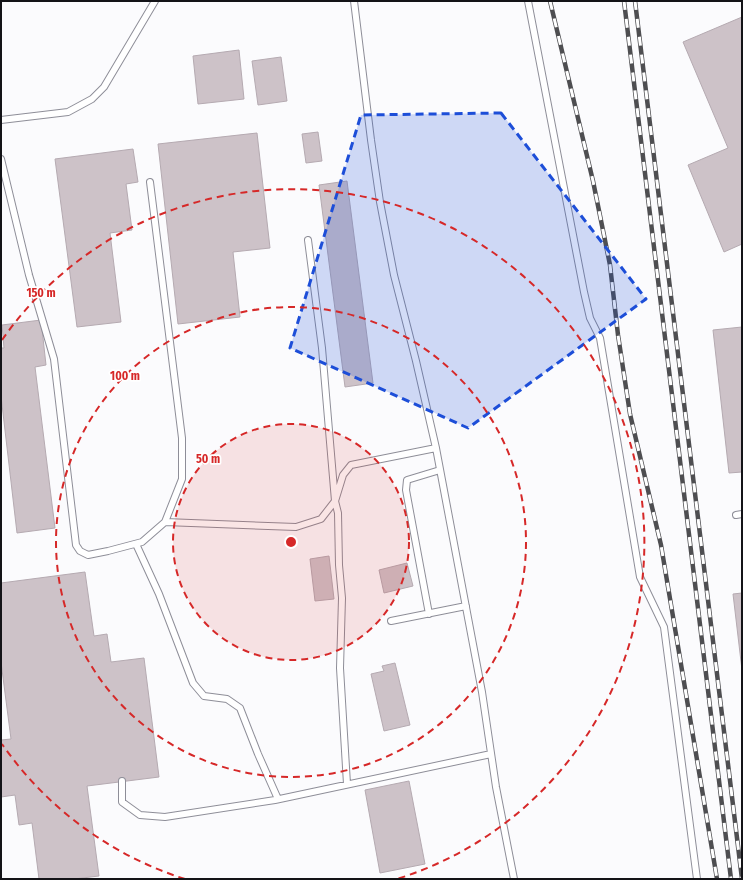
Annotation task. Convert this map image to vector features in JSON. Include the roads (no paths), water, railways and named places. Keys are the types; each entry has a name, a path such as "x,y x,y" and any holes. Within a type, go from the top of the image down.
{"lane":[{"path":"1,120 68,112 92,99 104,86 155,1"},
{"path":"354,1 371,140 392,268 416,361 436,448 482,692 496,787 514,879"},
{"path":"528,1 584,292 590,318 600,338 640,577 664,627 697,879"},
{"path":"1,159 28,275 54,358 76,545 80,552 88,555 142,542 165,522 182,479 182,438 150,182"},
{"path":"308,240 322,348 335,501 338,514 338,565 342,598 340,668 347,784"},
{"path":"165,522 296,527 321,519 335,501 343,475 351,465 436,448"},
{"path":"429,614 406,490 407,480 440,470"},
{"path":"136,544 159,594 193,684 204,696 227,699 240,708 278,799"},
{"path":"391,621 466,606"},
{"path":"122,782 122,802 140,815 165,817 278,799 491,754"}],"railway":[{"path":"550,1 593,181 610,265 618,335 630,414 661,545 717,879"},
{"path":"624,1 731,879"},
{"path":"635,1 742,879"}]}
